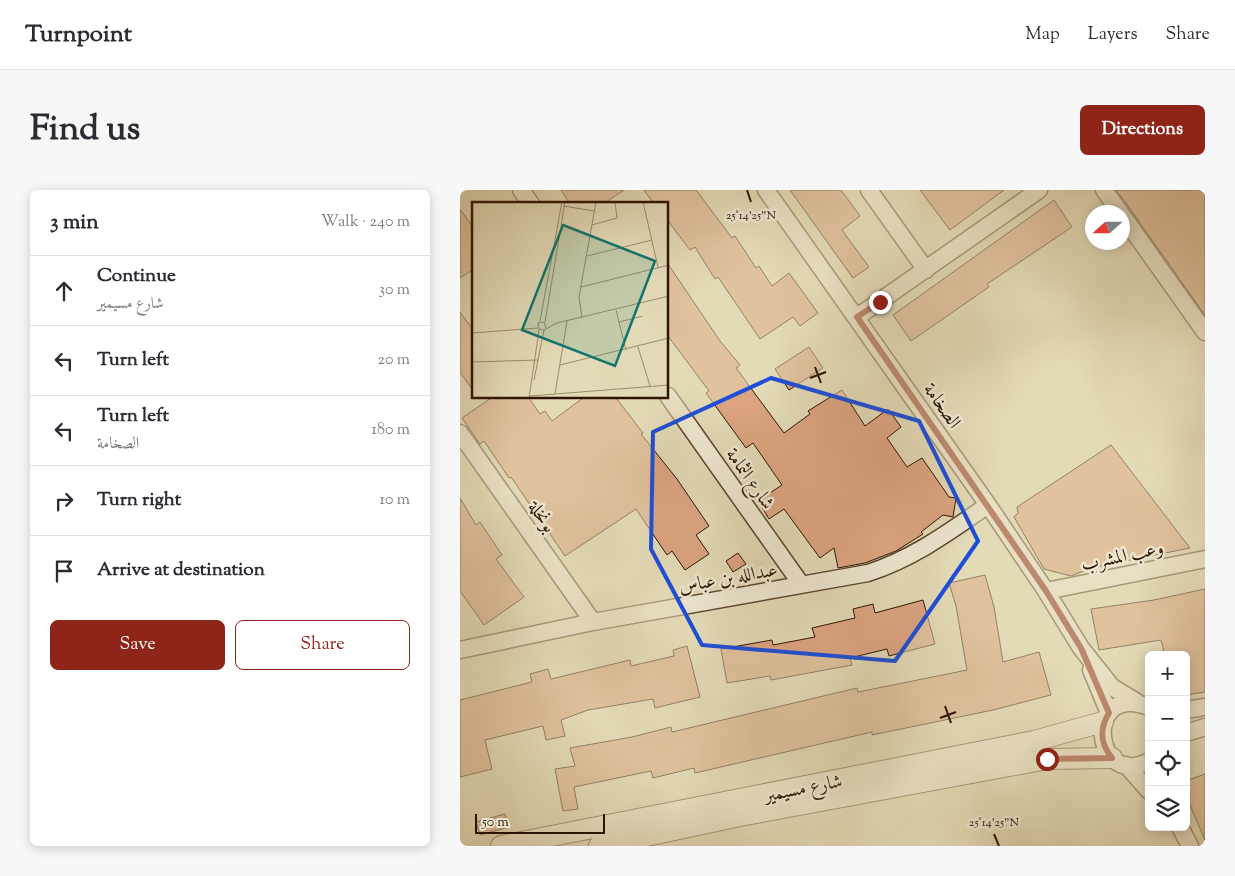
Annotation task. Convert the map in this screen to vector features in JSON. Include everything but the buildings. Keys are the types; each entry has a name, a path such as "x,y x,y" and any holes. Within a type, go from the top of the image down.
{"street":[{"path":"521,190 530,202"},
{"name":"الصخامة","path":"766,190 988,505 1046,591 1081,648 1112,687 1143,704"},
{"path":"869,190 926,270"},
{"path":"857,317 1039,190"},
{"path":"1104,190 1115,205"},
{"path":"1130,227 1205,332"},
{"name":"شارع الثمامة","path":"669,397 802,584"},
{"name":"بونخلة","path":"460,433 593,622"},
{"name":"عبدالله بن عباس","path":"460,650 593,622 868,573 896,564 918,553 988,505"},
{"name":"وعب المشرب","path":"1046,591 1205,559"},
{"name":"الصخامة","path":"1081,648 1106,718"},
{"path":"1143,704 1122,705 1106,718 1102,741 1145,787"},
{"path":"1190,709 1205,707"},
{"name":"شارع مسيمير","path":"600,846 738,808 1034,741 1106,718"},
{"path":"1190,732 1205,727"},
{"name":"شارع مسيمير","path":"501,846 581,838 738,808 1047,759 1119,761"},
{"path":"1119,761 1136,766 1145,763"},
{"path":"1181,831 1190,846"}],"highlighted area":[{"path":"771,378 919,421 978,541 895,661 702,645 651,549 653,432"}],"route":[{"path":"880,302 857,317 1046,591 1081,648 1109,713 1101,732 1102,741 1112,758 1078,757 1047,759"}]}
